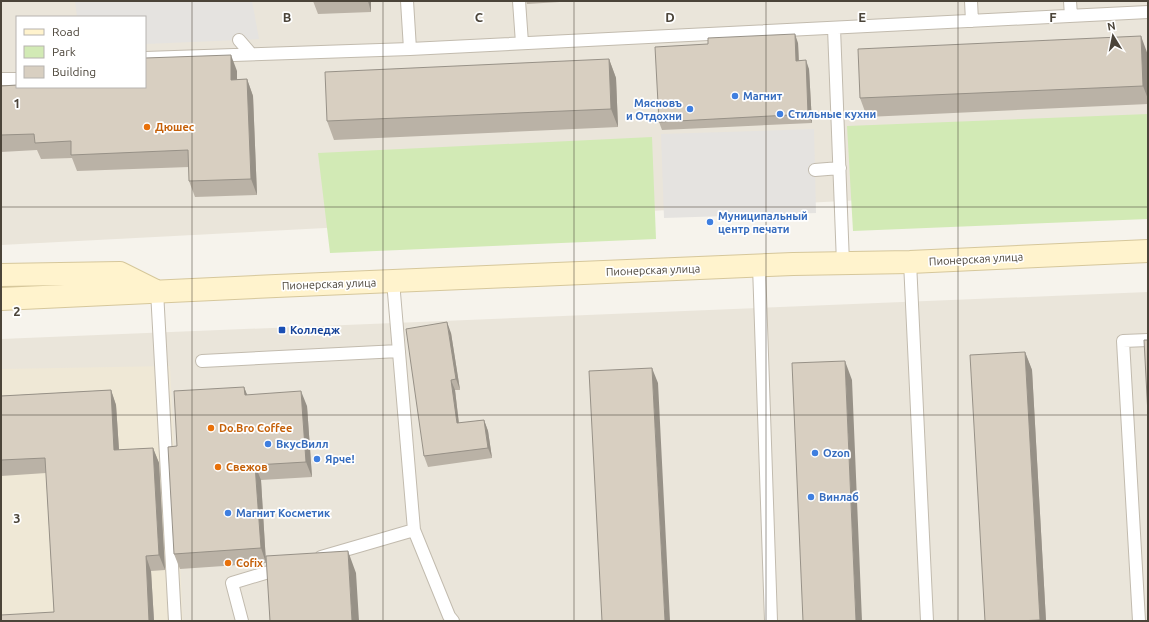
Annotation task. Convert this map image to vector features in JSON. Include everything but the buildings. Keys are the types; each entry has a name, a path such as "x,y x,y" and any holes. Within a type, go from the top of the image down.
{"main road":[{"name":"Пионерская улица","path":"1,299 393,281 758,266 910,262 1148,251"},
{"name":"Пионерская улица","path":"1,275 120,273 157,291"}],"lane":[{"path":"408,1 410,49"},
{"path":"519,1 522,43"},
{"path":"971,1 972,21"},
{"path":"1070,1 1071,16"},
{"path":"146,58 410,49 1148,12"},
{"path":"834,28 843,263"},
{"path":"239,40 250,54"},
{"path":"1,79 16,79"},
{"path":"815,170 840,168"},
{"path":"910,262 926,621"},
{"path":"758,266 771,621"},
{"path":"393,281 414,530 449,616 453,621"},
{"path":"157,291 175,621"},
{"path":"1139,621 1123,341 1148,340"},
{"path":"202,361 399,351"},
{"path":"308,561 414,530"},
{"path":"242,621 232,583 292,565"}],"shaded area":[{"path":"1,1 1148,1 1148,185 1,245"},
{"path":"75,1 252,1 259,39 146,44 146,16 77,16"},
{"path":"814,129 816,213 664,218 661,134"},
{"path":"1148,292 1148,621 1,621 1,339"},
{"path":"170,366 183,621 1,621 1,369"}],"green space":[{"path":"1148,114 1148,219 853,231 847,126"},
{"path":"652,137 656,239 330,253 318,153"}],"place":[{"name":"Магнит","path":"735,96"},
{"name":"Мясновъ и Отдохни","path":"690,109"},
{"name":"Стильные кухни","path":"780,114"},
{"name":"Дюшес","path":"147,127"},
{"name":"Муниципальный центр печати","path":"710,222"},
{"name":"Колледж","path":"282,330"},
{"name":"Do.Bro Coffee","path":"211,428"},
{"name":"ВкусВилл","path":"268,444"},
{"name":"Ozon","path":"815,453"},
{"name":"Ярче!","path":"317,459"},
{"name":"Свежов","path":"218,467"},
{"name":"Винлаб","path":"811,497"},
{"name":"Магнит Косметик","path":"228,513"},
{"name":"Cofix","path":"228,563"}]}
